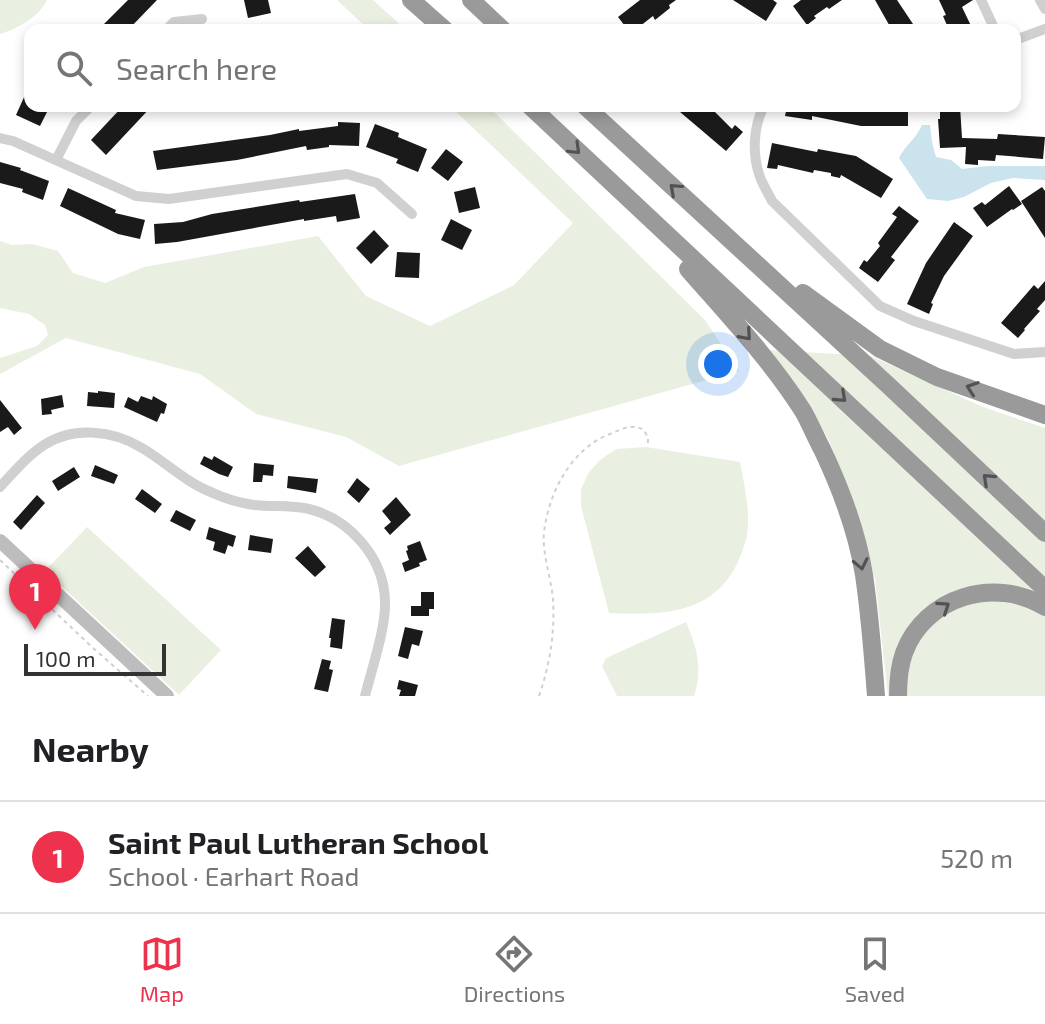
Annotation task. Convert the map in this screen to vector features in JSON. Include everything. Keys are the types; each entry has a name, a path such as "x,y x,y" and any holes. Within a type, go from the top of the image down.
{"highway":[{"path":"411,0 438,24"},
{"path":"471,0 497,24"},
{"path":"536,112 1045,589"},
{"path":"592,112 1045,533"},
{"path":"620,192 749,339 804,413 832,470 856,540 867,599 876,696"},
{"path":"733,241 880,349 937,377 1045,415"},
{"path":"898,696 898,677 908,645 924,622 941,608 958,598 981,592 1007,593 1045,607"}],"street":[{"path":"981,0 992,24"},
{"path":"1040,0 1045,9"},
{"path":"172,24 202,19"},
{"path":"1021,38 1045,29"},
{"path":"56,160 76,121 85,112"},
{"path":"762,112 755,137 756,161 761,180 772,201 880,306 914,321 1014,354 1045,352"},
{"path":"0,138 136,196 169,199 347,174 377,183 412,214"},
{"path":"0,487 45,444 71,434 101,433 143,448 186,479 212,493 253,505 306,508 331,517 363,543 384,588 381,628 365,696"},
{"path":"0,541 167,696"}],"path":[{"path":"539,696 549,665 552,633 553,600 544,532 558,485 569,465 603,436 634,426 644,430 648,446"},
{"path":"0,560 148,696"}],"green space":[{"path":"0,0 47,0 27,22 0,34"},
{"path":"337,0 373,0 399,24 363,24"},
{"path":"456,112 494,112 705,320 739,371 399,466 346,437 256,414 200,374 66,338 0,374 0,358 37,346 48,335 45,325 29,314 0,308 0,241 12,245 32,244 58,251 73,273 105,283 144,267 318,236 366,296 430,326 514,285 573,223"},
{"path":"770,350 871,356 983,407 1045,428 1045,696 888,696 875,579 829,440"},
{"path":"646,447 740,462 748,508 747,535 737,564 726,581 699,603 647,614 609,613 581,506 581,489 589,472 616,449"},
{"path":"87,527 221,650 179,695 45,571"},
{"path":"686,622 698,658 694,696 617,696 602,666 606,658"}],"water":[{"path":"922,125 930,125 936,157 951,160 962,169 1045,166 1045,180 1013,178 991,183 964,197 948,201 927,199 899,158"}],"building":[{"path":"128,0 157,0 134,24 104,24"},
{"path":"244,0 268,0 271,13 248,18"},
{"path":"640,0 676,0 655,20 653,16 643,24 623,24 618,17"},
{"path":"733,0 773,0 777,3 766,21"},
{"path":"801,0 842,0 814,16 816,18 808,24 793,6"},
{"path":"875,0 897,0 913,24 889,24"},
{"path":"939,0 973,0 962,7 970,24 946,24 943,16 946,15"},
{"path":"24,97 24,112 47,112 40,126 16,115"},
{"path":"117,112 146,112 106,155 91,140"},
{"path":"680,112 715,112 732,129 735,125 743,132 726,151"},
{"path":"786,112 908,112 908,126 861,126 812,116 812,120 785,116"},
{"path":"940,112 960,112 962,138 997,139 998,134 1045,137 1043,159 996,155 995,161 978,160 978,165 965,164 966,147 940,148"},
{"path":"338,122 360,123 359,146 329,145 307,150 306,146 237,160 157,170 153,151 338,126"},
{"path":"375,124 427,149 418,172 396,163 398,159 366,147"},
{"path":"772,143 856,156 893,179 881,198 841,175 840,178 831,176 831,173 814,170 813,173 778,165 777,169 767,168"},
{"path":"446,149 463,162 448,181 431,168"},
{"path":"0,162 49,181 43,200 22,192 23,189 0,183"},
{"path":"1009,186 1022,204 987,227 973,208 982,202 985,205"},
{"path":"475,187 480,208 459,213 454,192"},
{"path":"1042,187 1045,191 1045,238 1021,201"},
{"path":"68,188 116,210 115,213 145,220 140,239 118,234 60,206"},
{"path":"355,194 360,218 337,222 336,216 304,219 155,244 154,224"},
{"path":"899,206 919,221 891,257 895,260 878,282 859,268 880,246 878,243 897,217 892,214"},
{"path":"451,219 472,230 462,250 441,240"},
{"path":"954,222 973,236 944,276 929,314 907,304 926,263"},
{"path":"374,230 389,246 371,264 356,248"},
{"path":"397,252 420,253 419,278 395,277"},
{"path":"1045,281 1045,300 1037,309 1040,311 1018,338 1001,323 1034,285 1038,289"},
{"path":"88,392 115,393 114,408 87,406"},
{"path":"62,395 64,407 51,410 52,414 42,415 41,399"},
{"path":"141,396 152,400 153,396 167,404 157,422 124,407 128,397 138,402"},
{"path":"0,400 22,428 14,435 8,427 0,432"},
{"path":"204,456 212,460 214,456 233,467 228,477 200,464"},
{"path":"254,463 274,465 273,476 263,475 262,482 253,482"},
{"path":"95,465 118,475 114,484 91,476"},
{"path":"74,467 80,477 58,491 52,481"},
{"path":"288,476 318,479 316,493 287,488"},
{"path":"357,478 370,489 359,503 347,492"},
{"path":"142,489 162,504 155,513 135,499"},
{"path":"37,495 45,503 21,530 13,522"},
{"path":"396,497 411,515 390,535 384,528 391,522 382,511"},
{"path":"176,510 196,520 190,531 170,521"},
{"path":"209,527 236,536 233,547 228,545 225,554 213,550 215,542 206,539"},
{"path":"250,535 273,539 271,553 248,550"},
{"path":"420,541 427,560 405,572 402,563 409,560 407,546"},
{"path":"308,546 326,567 315,577 295,558"},
{"path":"421,592 434,592 434,609 429,609 429,616 411,616 411,606 421,606"},
{"path":"332,618 345,620 342,649 330,647"},
{"path":"405,627 423,631 419,646 412,644 408,659 398,656"},
{"path":"322,659 331,661 329,669 333,670 328,692 314,689"},
{"path":"399,680 418,685 415,696 399,696"}],"place":[{"name":"Saint Paul Lutheran School","path":"35,630"}]}
